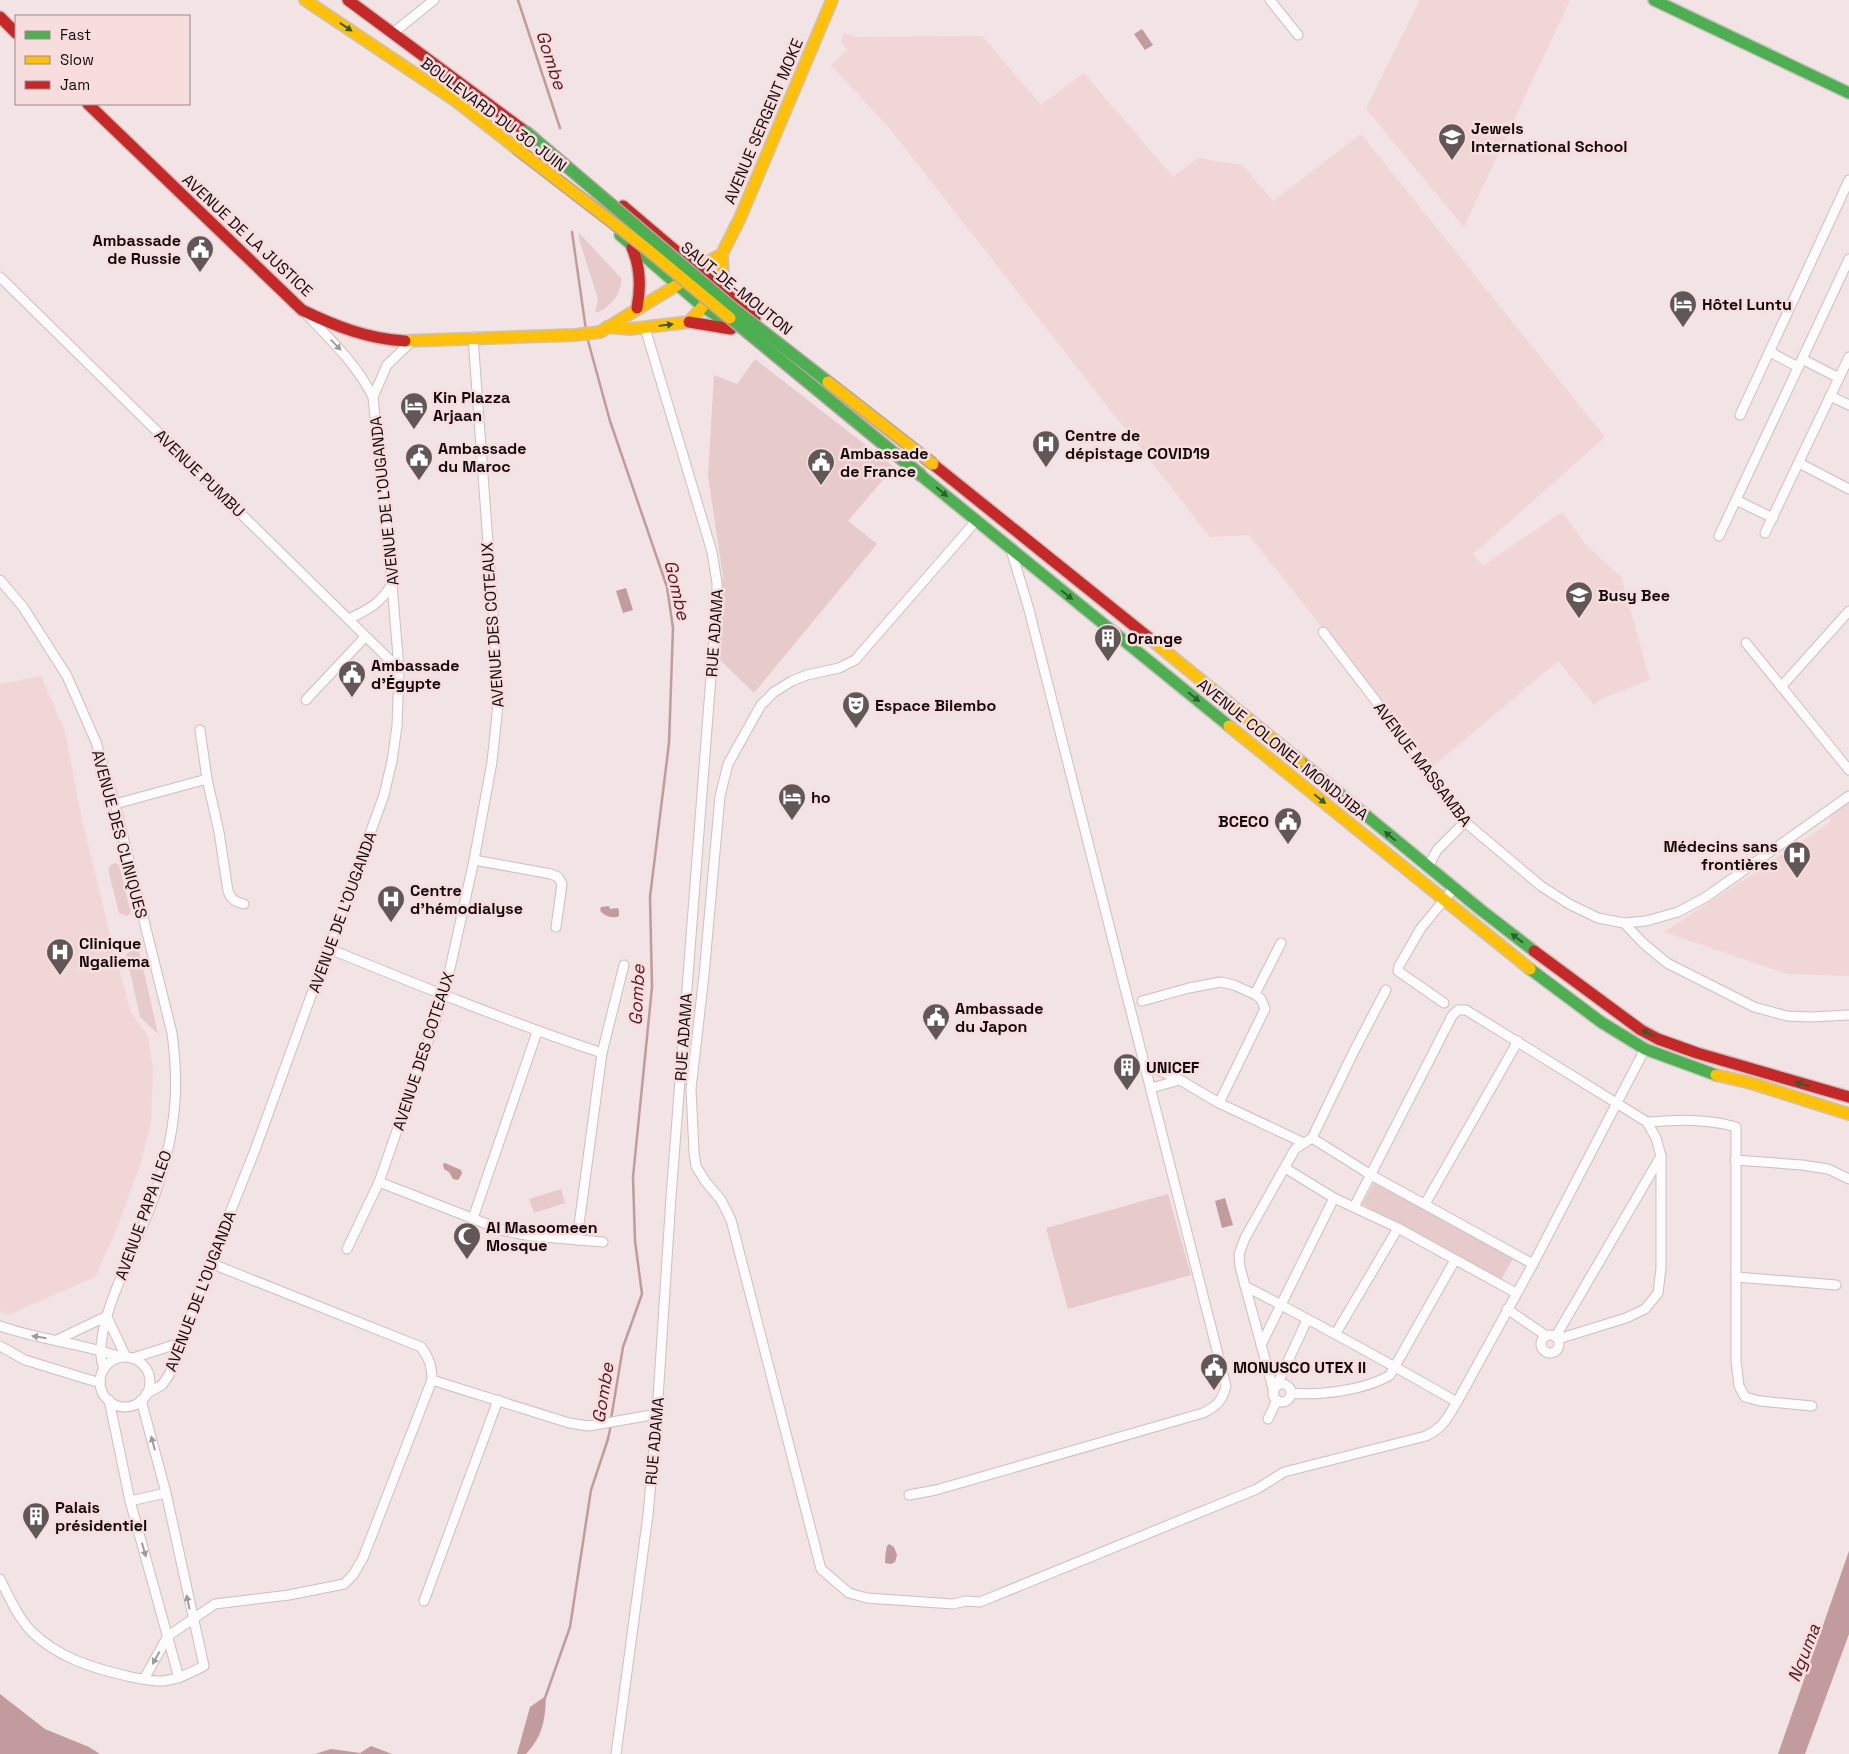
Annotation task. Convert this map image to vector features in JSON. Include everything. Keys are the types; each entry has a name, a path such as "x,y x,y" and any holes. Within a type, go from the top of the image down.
{"main road":[{"name":"BOULEVARD DU 30 JUIN","path":"305,0 456,101 516,148 677,285"},
{"name":"BOULEVARD DU 30 JUIN","path":"348,0 525,131 649,226 720,287"},
{"name":"AVENUE SERGENT MOKE","path":"722,254 740,218 832,0"},
{"path":"1654,0 1849,93"},
{"path":"0,16 15,31"},
{"name":"AVENUE DE LA JUSTICE","path":"89,105 302,310 324,321 363,335 378,339 412,341 473,337 575,335 604,330 645,328 689,322 739,331"},
{"name":"SAUT-DE-MOUTON","path":"525,131 733,308 933,464"},
{"name":"SAUT-DE-MOUTON","path":"516,148 647,249 922,476"},
{"path":"631,245 638,260 641,280 637,308"},
{"path":"659,269 676,249"},
{"path":"604,330 677,285 698,268 722,254 723,276 720,287 689,322"},
{"name":"AVENUE COLONEL MONDJIBA","path":"677,285 702,306 739,331 922,476 1507,952 1601,1022 1645,1049 1677,1062 1714,1075 1751,1084 1849,1114"},
{"name":"AVENUE COLONEL MONDJIBA","path":"720,287 933,464 1048,558 1068,571 1454,888 1566,976 1641,1030 1658,1039 1697,1053 1849,1097"},
{"path":"724,321 738,303"},
{"path":"1011,549 1022,536"},
{"path":"1338,814 1348,801"}],"street":[{"path":"393,33 434,0"},
{"path":"1270,0 1298,35"},
{"path":"1740,415 1849,180"},
{"path":"1719,536 1849,259"},
{"name":"AVENUE PUMBU","path":"0,277 399,669"},
{"name":"AVENUE DE L’OUGANDA","path":"144,1397 162,1384 169,1375 210,1264 256,1150 327,948 365,851 384,795 398,726 399,669 373,397 366,382 342,351 302,310"},
{"name":"RUE ADAMA","path":"616,1754 648,1515 657,1414 670,1197 718,583 712,552 645,328"},
{"name":"AVENUE DES COTEAUX","path":"347,1250 378,1182 444,996 474,860 492,762 499,695 473,337"},
{"name":"AVENUE DE L’OUGANDA","path":"373,397 387,365 412,341"},
{"path":"1770,352 1839,378"},
{"path":"1765,533 1849,357"},
{"path":"1830,396 1849,405"},
{"path":"1799,463 1849,488"},
{"path":"1736,500 1772,518"},
{"path":"976,521 855,660 839,668 792,680 774,692 761,705 728,764 720,796 704,975 691,1089 696,1166 705,1181 721,1200 731,1220 821,1569 835,1582 849,1593 866,1598 953,1604 966,1601 980,1602 1257,1489 1284,1472 1426,1436 1438,1430 1457,1402 1533,1264 1645,1049"},
{"path":"909,1495 936,1490 1203,1413 1214,1408 1222,1400 1226,1386 1028,606 1011,549"},
{"name":"AVENUE DES CLINIQUES","path":"0,580 23,607 67,676 96,742 115,804 147,935"},
{"path":"349,619 376,605 385,596 392,584"},
{"path":"1781,687 1849,611"},
{"name":"AVENUE MASSAMBA","path":"1323,632 1411,747 1465,822 1541,886 1569,904 1598,918 1624,922 1646,920 1678,912 1706,897 1849,796"},
{"path":"306,700 365,637"},
{"path":"1746,643 1849,770"},
{"path":"200,730 228,892 230,897 236,902 244,904"},
{"path":"115,804 207,779"},
{"path":"1428,867 1437,850 1465,822"},
{"path":"474,860 551,874 558,877 562,884 556,927"},
{"path":"1444,1003 1398,971 1398,966 1421,928 1454,888"},
{"path":"1624,922 1643,943 1667,963 1754,1007 1787,1016 1849,1015"},
{"name":"AVENUE PAPA ILEO","path":"104,1369 100,1359 100,1350 107,1316 142,1230 165,1162 175,1110 176,1065 172,1033 147,935"},
{"path":"1255,994 1282,943"},
{"path":"327,948 538,1032 602,1053"},
{"path":"577,1240 602,1053 624,965"},
{"path":"1142,1001 1189,988 1221,982 1234,985 1255,994 1261,999 1266,1009 1219,1103"},
{"path":"1291,1393 1287,1401 1284,1402 1276,1393 1244,1286 1240,1267 1240,1254 1246,1238 1295,1150 1308,1140 1386,990"},
{"path":"1354,1207 1452,1016 1458,1010 1466,1010 1648,1122 1697,1119 1720,1122 1736,1127 1736,1361 1739,1386 1745,1397 1760,1401 1812,1406"},
{"path":"473,1218 538,1032"},
{"path":"1425,1204 1518,1041"},
{"path":"1158,1070 1180,1080 1219,1103 1308,1140 1533,1264"},
{"path":"1151,1088 1180,1080"},
{"path":"1508,1309 1545,1335 1549,1334 1557,1338 1626,1318 1645,1309 1658,1293 1661,1268 1661,1156 1656,1138 1648,1122"},
{"path":"1545,1335 1540,1346 1545,1352 1553,1353 1556,1351 1559,1343 1557,1338 1661,1156"},
{"path":"1736,1160 1828,1168 1849,1179"},
{"path":"1285,1168 1334,1198 1398,1228 1516,1293"},
{"path":"378,1182 514,1232 531,1236 603,1242"},
{"path":"1261,1345 1334,1198"},
{"path":"1336,1333 1398,1228"},
{"path":"1291,1393 1320,1395 1380,1381 1390,1375 1455,1260"},
{"path":"144,1679 168,1636 215,1604 289,1596 344,1584 353,1576 363,1558 432,1380 430,1362 421,1347 210,1264"},
{"path":"1736,1277 1836,1285"},
{"path":"1244,1286 1307,1320 1336,1333 1457,1402"},
{"path":"57,1340 107,1316 126,1357"},
{"path":"1268,1419 1276,1393 1307,1320"},
{"path":"0,1326 23,1334 57,1340 126,1357 144,1366 148,1373 149,1387 144,1397 137,1403 125,1406 114,1404 104,1396 100,1383 104,1369 110,1362 126,1357 180,1343"},
{"path":"0,1346 25,1360 100,1383"},
{"path":"432,1380 561,1421 589,1426 657,1414"},
{"path":"1276,1393 1284,1385 1289,1388 1291,1393"},
{"path":"0,1579 15,1610 31,1631 51,1648 79,1663 108,1672 160,1681 179,1678 204,1666 144,1397"},
{"path":"109,1400 130,1501 179,1678"},
{"path":"424,1601 498,1400"},
{"path":"130,1501 166,1493"}],"shaded area":[{"name":"Jewels International School","path":"1420,0 1570,0 1464,227 1366,109"},
{"path":"1142,29 1153,45 1145,50 1134,34"},
{"path":"844,33 856,37 982,36 1041,105 1084,73 1173,177 1198,158 1242,165 1273,201 1361,134 1605,437 1473,554 1483,566 1562,512 1586,545 1621,577 1650,680 1603,698 1594,705 1558,661 1432,767 1249,535 1210,537 890,129 831,65 848,50 841,43"},
{"path":"579,233 621,278 620,289 614,300 605,308 595,313 598,299 579,239"},
{"path":"755,359 894,467 848,521 877,544 754,693 715,655 723,577 708,476 714,375 737,384"},
{"path":"626,588 633,610 623,613 616,591"},
{"name":"Clinique Ngaliema","path":"41,676 65,732 82,820 131,1013 148,1036 153,1068 151,1123 140,1165 115,1233 95,1277 8,1315 0,1311 0,684"},
{"name":"Médecins sans frontières","path":"1849,800 1849,976 1787,974 1664,932 1825,826 1830,822 1830,815"},
{"path":"115,863 119,865 131,913 127,916 119,913 108,869"},
{"path":"609,906 610,909 617,908 619,910 619,916 614,917 603,914 600,910 601,907"},
{"path":"132,950 139,951 140,954 158,1034 140,1017 126,954"},
{"path":"445,1163 461,1170 462,1174 458,1180 453,1179 449,1172 444,1169 443,1164"},
{"path":"1375,1181 1514,1257 1501,1280 1362,1204"},
{"path":"561,1189 565,1203 534,1213 529,1199"},
{"path":"1168,1194 1191,1275 1068,1309 1046,1228"},
{"path":"1225,1198 1233,1225 1222,1228 1215,1201"},
{"path":"889,1544 894,1547 897,1555 895,1562 891,1564 885,1563 887,1546"},
{"path":"1849,1551 1849,1634 1805,1754 1778,1754"},
{"path":"0,1694 45,1729 89,1747 100,1754 0,1754"},
{"path":"546,1696 544,1720 540,1734 526,1754 517,1754 530,1707"},
{"path":"371,1746 392,1754 315,1754 331,1749 360,1753"}],"waterway":[{"name":"Gombe","path":"518,0 560,128"},
{"name":"Gombe","path":"572,232 586,330"},
{"name":"Gombe","path":"587,337 610,421 667,587 673,628 669,743 650,897 652,987 633,1177 635,1241 642,1294 623,1347 611,1419"},
{"name":"Gombe","path":"545,1698 570,1627 591,1490 611,1425"}],"traffic: fast":[{"path":"1654,0 1849,93"},
{"path":"525,131 733,308 828,382"},
{"path":"620,235 702,306 733,327"},
{"path":"730,318 922,476"},
{"path":"913,469 1229,726"},
{"path":"1300,761 1481,910 1534,951"},
{"path":"1530,969 1601,1022 1645,1049 1716,1075"}],"traffic: slow":[{"path":"305,0 456,101 525,155"},
{"path":"722,254 740,218 832,0"},
{"path":"516,148 647,249 730,318"},
{"path":"405,341 575,335 600,332 677,285 697,268 722,254"},
{"path":"607,327 630,329 689,322 720,287 723,276 722,254"},
{"path":"828,382 933,464"},
{"path":"1148,637 1300,761"},
{"path":"1229,726 1530,969"},
{"path":"1716,1075 1751,1083 1849,1114"}],"traffic: jam":[{"path":"348,0 534,138"},
{"path":"0,17 15,32"},
{"path":"89,105 302,310 365,335 405,341"},
{"path":"623,206 755,318"},
{"path":"632,248 639,278 637,308"},
{"path":"689,322 731,329"},
{"path":"924,457 1148,637"},
{"path":"1534,951 1641,1030 1658,1039 1697,1053 1849,1097"}],"place":[{"name":"Jewels International School","path":"1452,161"},
{"name":"Ambassade de Russie","path":"200,273"},
{"name":"Hôtel Luntu","path":"1683,328"},
{"name":"Kin Plazza Arjaan","path":"414,430"},
{"name":"Centre de dépistage COVID19","path":"1046,468"},
{"name":"Ambassade du Maroc","path":"419,481"},
{"name":"Ambassade de France","path":"821,486"},
{"name":"Busy Bee","path":"1579,619"},
{"name":"Orange","path":"1108,662"},
{"name":"Ambassade d'Égypte","path":"352,698"},
{"name":"Espace Bilembo","path":"856,729"},
{"name":"ho","path":"792,821"},
{"name":"BCECO","path":"1288,845"},
{"name":"Médecins sans frontières","path":"1797,879"},
{"name":"Centre d'hémodialyse","path":"391,923"},
{"name":"Clinique Ngaliema","path":"60,976"},
{"name":"Ambassade du Japon","path":"936,1041"},
{"name":"UNICEF","path":"1127,1091"},
{"name":"Al Masoomeen Mosque","path":"467,1260"},
{"name":"MONUSCO UTEX II","path":"1214,1391"},
{"name":"Palais présidentiel","path":"36,1540"}],"water label":[{"name":"Nguma","path":"1804,1653"}]}
